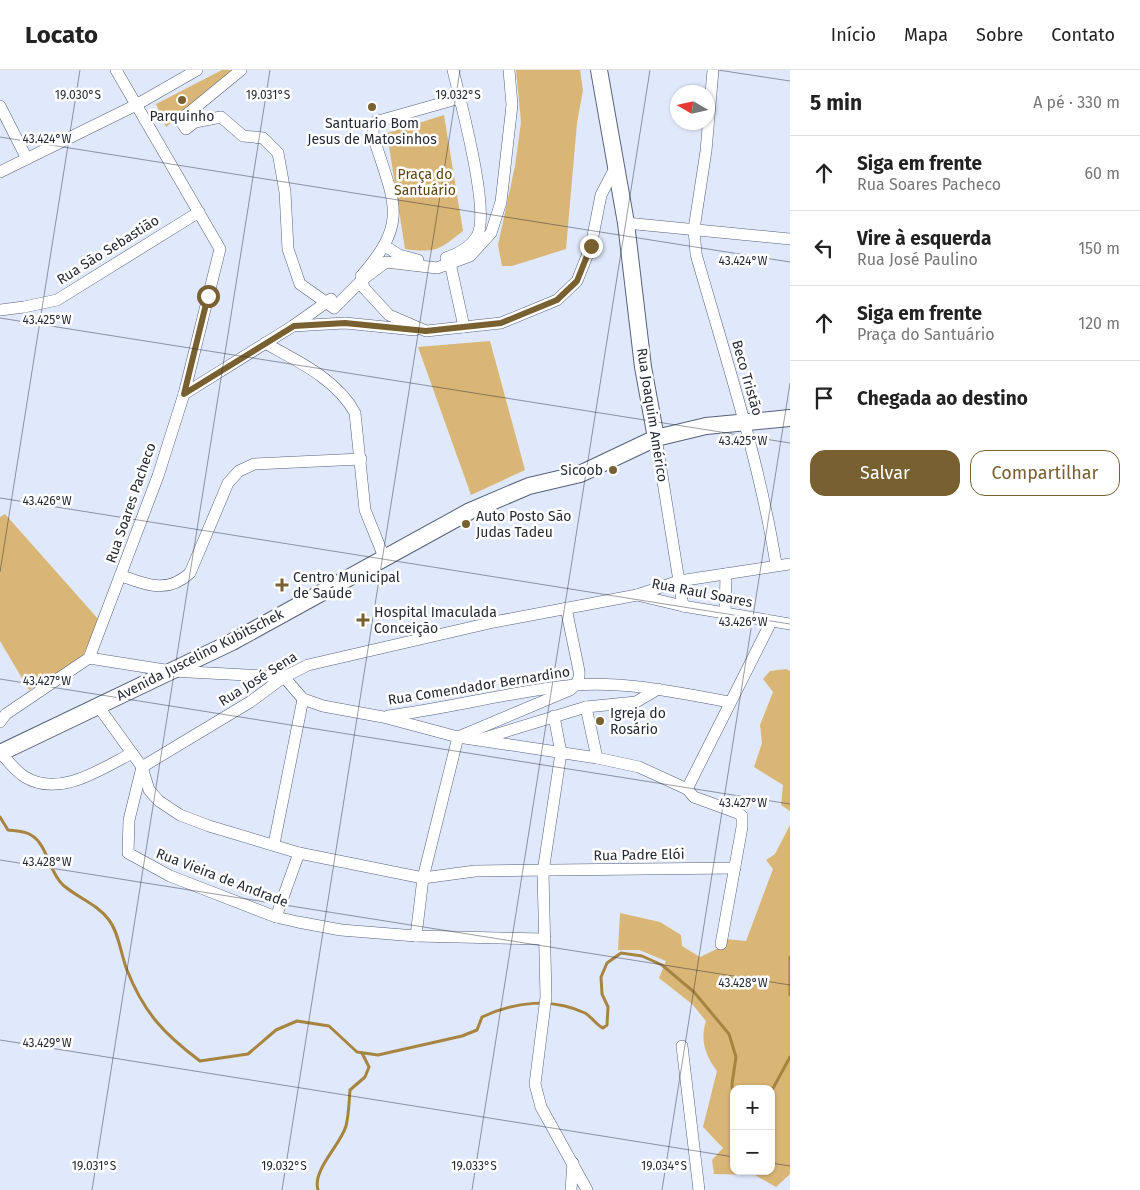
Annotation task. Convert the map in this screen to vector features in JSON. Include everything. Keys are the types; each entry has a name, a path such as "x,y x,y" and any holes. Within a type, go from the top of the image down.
{"main road":[{"name":"Rua Joaquim Américo","path":"599,70 614,168 626,224 643,367 656,438"},
{"name":"Avenida Juscelino Kubitschek","path":"0,753 232,642 470,511 529,486 580,474 656,438 706,426 790,418"}],"street":[{"path":"116,70 199,212"},
{"path":"241,70 180,120 186,129 195,122 221,117 242,136 264,138 278,153 285,192 288,249 300,284 334,308 361,278 385,246 394,220 394,198 372,134 375,122 460,98"},
{"path":"361,278 386,262 437,268 466,248 478,236 481,223 477,178 454,70"},
{"path":"385,246 399,256 418,260 449,260 470,256 491,233 498,210 512,105 509,70"},
{"name":"Beco Tristão","path":"713,70 706,152 694,229 696,254 743,421 770,526 776,564"},
{"path":"0,172 136,105 199,71"},
{"path":"0,106 26,159"},
{"path":"294,326 345,323 426,331 501,323 557,300 577,281 591,246 600,194 614,168"},
{"name":"Rua Soares Pacheco","path":"89,658 122,576 158,476 184,394 220,249 199,212"},
{"name":"Rua São Sebastião","path":"0,310 24,308 57,300 199,212"},
{"path":"626,224 790,239"},
{"path":"449,260 464,327"},
{"path":"361,278 364,288 389,315 426,331"},
{"path":"184,394 294,326 326,302"},
{"path":"265,343 320,377 348,400 355,413 365,510 384,557"},
{"name":"Rua Joaquim Américo","path":"656,438 683,606"},
{"path":"122,576 150,586 162,586 181,581 190,573 228,482 239,471 254,464 360,459"},
{"name":"Rua José Sena","path":"142,768 250,702 284,677 308,665 566,608 637,595 679,581 776,564 790,564"},
{"path":"725,613 726,574"},
{"name":"Rua Raul Soares","path":"637,595 683,606 790,624"},
{"path":"416,936 423,878 458,737 570,690 576,685 580,678 579,670 566,608"},
{"path":"687,789 771,622"},
{"path":"0,722 6,714 89,658 171,671 284,677 303,699 274,844"},
{"name":"Rua Comendador Bernardino","path":"383,717 512,694 576,685 620,685 658,689 730,702"},
{"path":"479,740 586,707 636,702 658,689"},
{"name":"Rua Comendador Bernardino","path":"303,699 323,706 383,717 458,737 597,758 639,768 687,789 694,797 742,816 735,868"},
{"name":"Rua Padre Elói","path":"98,706 142,768 150,790 159,801 180,815 209,826 299,853 423,878 475,871 543,872 735,868"},
{"path":"586,707 597,758"},
{"path":"554,716 562,753 543,872 546,997 535,1084 536,1094 541,1107 587,1190"},
{"path":"0,753 25,777 65,785 84,778 132,753"},
{"name":"Rua Vieira de Andrade","path":"142,768 129,820 128,853 170,876 276,917 341,930 416,936 545,939"},
{"path":"276,917 299,853"},
{"path":"720,944 735,868"},
{"path":"682,1046 699,1190"},
{"path":"571,1190 573,1162"}],"green space":[{"name":"Parquinho","path":"222,70 236,70 166,127 156,104"},
{"path":"516,70 580,70 583,90 577,123 566,249 512,266 502,266 498,245 515,166 521,122"},
{"name":"Praça do Santuário","path":"444,115 463,231 437,249 424,251 405,249 387,133"},
{"path":"490,341 525,470 471,495 418,347"},
{"path":"5,514 99,620 81,660 29,690 0,641 0,517"},
{"path":"786,669 790,671 790,811 781,805 783,785 754,767 762,743 760,725 773,692 763,679 770,671"},
{"path":"790,825 790,1174 776,1187 755,1175 775,1175 775,1085 730,1085 730,1174 714,1174 712,1160 723,1148 703,1127 717,1071 709,1059 705,1047 704,1028 706,1021 692,1004 659,978 666,961 639,950 618,950 620,913 660,922 681,935 682,946 700,957 723,946 725,939 746,941 773,869 766,860 775,854"}],"waterway":[{"path":"0,817 8,830 20,831 37,839 54,873 63,885 93,905 109,920 118,938 127,970 148,1011 166,1032 200,1061 248,1054 276,1030 297,1021 329,1026 357,1052 378,1055 462,1036 477,1030 482,1017 507,1008 533,1003 546,1003 572,1008 585,1013 603,1028 607,1025 608,1007 602,994 601,977 607,963 621,953 642,956 662,965 694,992 729,1034 736,1057 732,1085"},
{"path":"790,957 790,995"},
{"path":"318,1190 319,1174 346,1126 350,1090 365,1077 369,1067 362,1053"},
{"path":"775,1085 790,1057"}],"place":[{"name":"Parquinho","path":"182,100"},
{"name":"Santuario Bom Jesus de Matosinhos","path":"372,107"},
{"name":"Sicoob","path":"613,470"},
{"name":"Auto Posto São Judas Tadeu","path":"466,524"},
{"name":"Centro Municipal de Saúde","path":"282,585"},
{"name":"Hospital Imaculada Conceição","path":"363,620"},
{"name":"Igreja do Rosário","path":"600,721"}],"route":[{"path":"208,296 184,394 294,326 345,323 426,331 501,323 557,300 577,281 591,246"}]}
